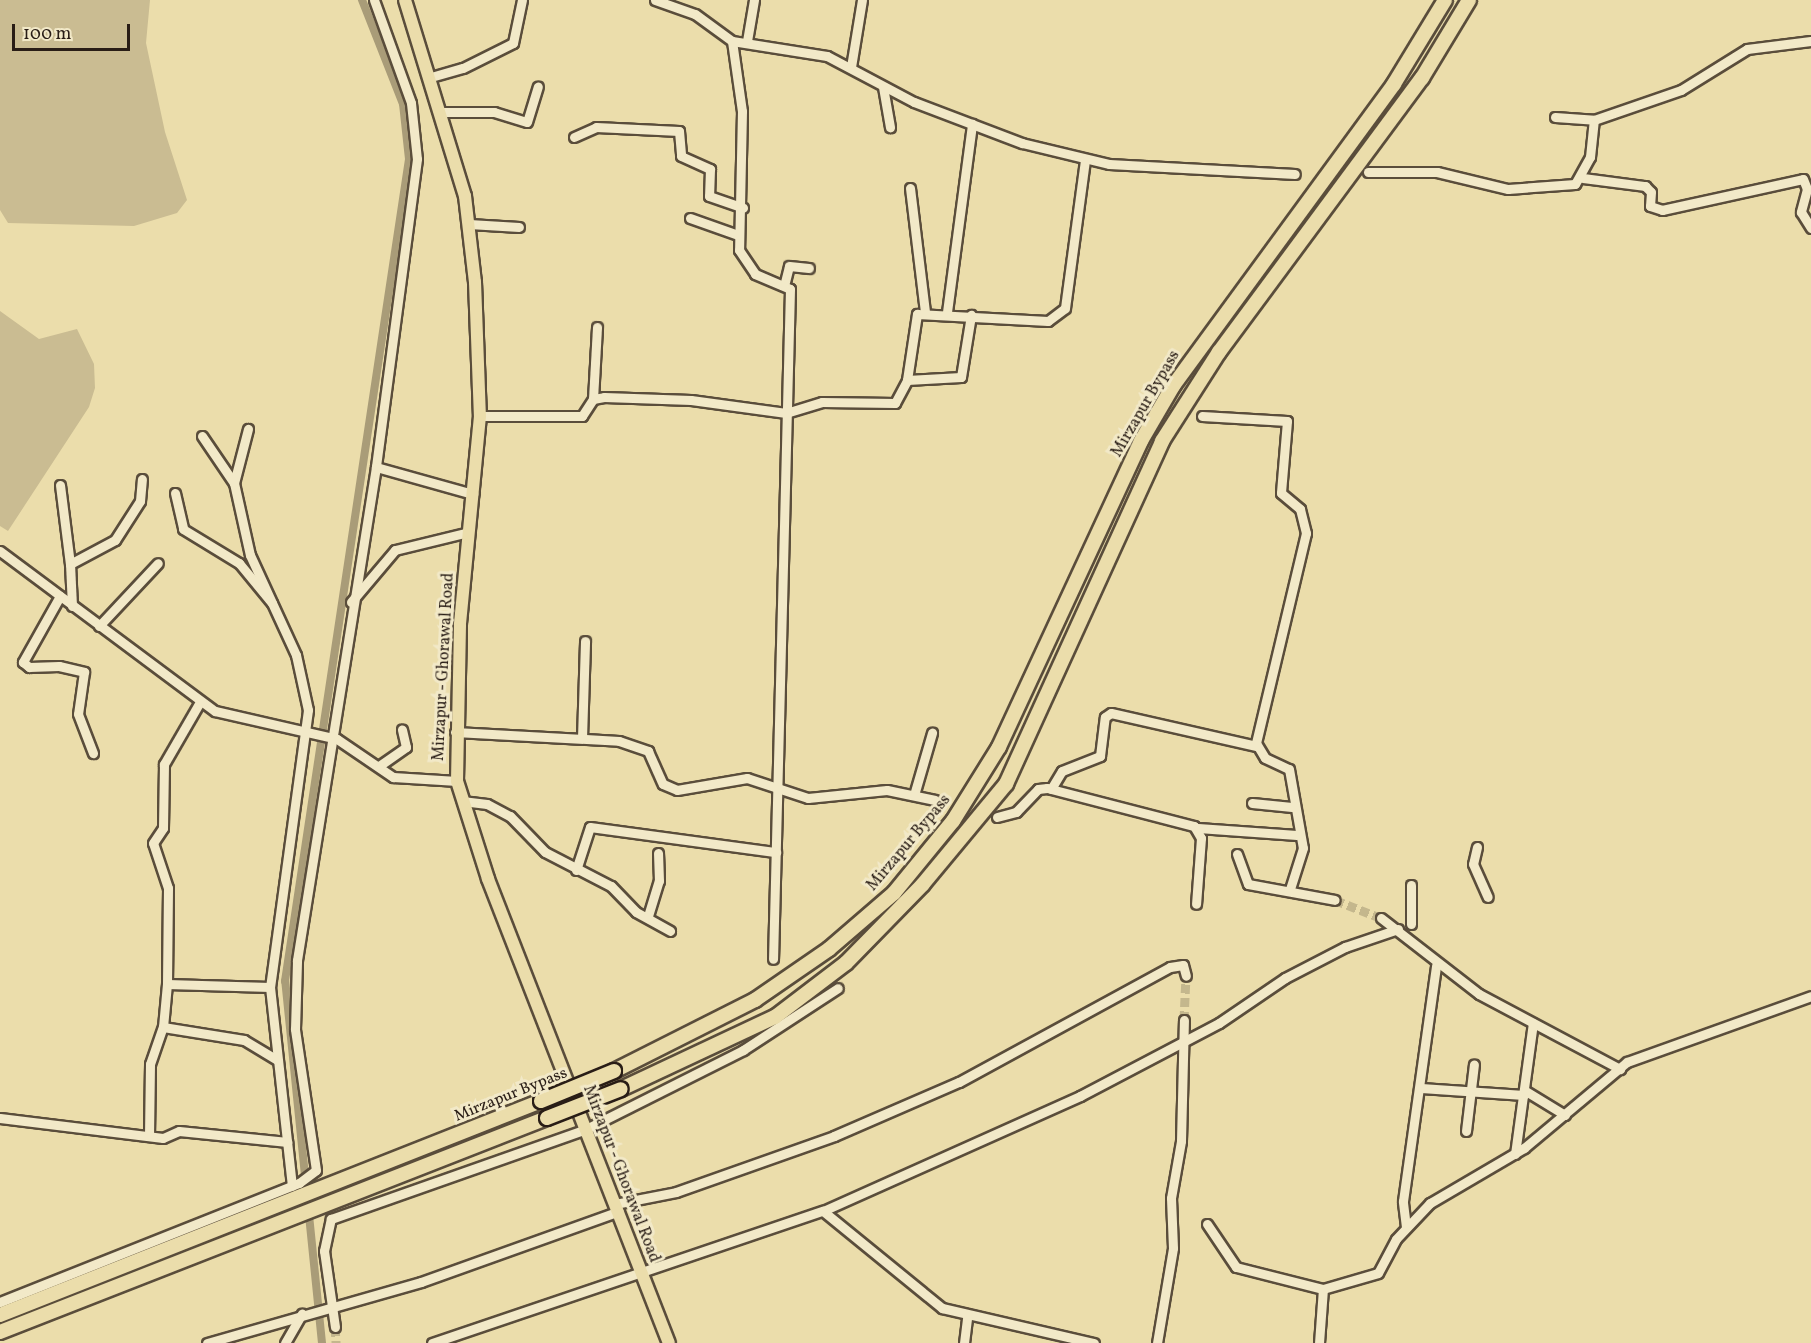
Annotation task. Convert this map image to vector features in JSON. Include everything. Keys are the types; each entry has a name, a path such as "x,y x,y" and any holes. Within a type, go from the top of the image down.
{"highway":[{"name":"Mirzapur Bypass","path":"0,1315 614,1071 755,1000 829,949 894,893 953,821 999,747 1141,441 1173,386 1394,84 1445,0"},
{"name":"Mirzapur Bypass","path":"0,1332 621,1089 775,1017 846,963 923,884 1006,784 1162,441 1219,352 1422,78 1469,0"}],"main road":[{"name":"Mirzapur - Ghorawal Road","path":"405,0 442,112 469,224 480,416 469,532 455,732 457,781 462,801 669,1343"}],"street":[{"path":"0,1302 295,1185 312,1177 316,1165 295,1029 297,960 329,737 376,467 417,159 411,103 374,0"},
{"path":"431,77 472,64 513,42 522,0"},
{"path":"655,0 695,14 732,41 747,40 817,53 851,67 883,87 972,124 1085,160 1295,174"},
{"path":"747,40 754,0"},
{"path":"851,67 862,0"},
{"path":"732,41 742,111 743,208 738,235 739,250 751,270 785,282 790,289 773,959"},
{"path":"1555,117 1594,120 1681,90 1747,49 1811,41"},
{"path":"442,112 494,112 527,122 538,87"},
{"path":"883,87 890,128"},
{"path":"1583,178 1594,120"},
{"path":"947,312 972,124"},
{"path":"574,137 596,127 679,131 681,156 710,169 709,196 743,208"},
{"path":"593,399 691,400 786,413 822,402 895,403 907,380 912,320 925,312 1048,321 1065,308 1085,160"},
{"path":"1368,172 1437,172 1508,189 1569,186 1583,178 1645,186 1651,192 1650,206 1662,210 1803,179 1807,189 1801,212 1811,228"},
{"path":"910,188 925,312"},
{"path":"690,218 738,235"},
{"path":"469,224 519,227"},
{"path":"785,282 789,266 809,268"},
{"path":"907,380 961,377 971,315"},
{"path":"480,416 582,416 593,399 597,327"},
{"path":"1202,416 1285,418 1281,493 1300,509 1306,533 1256,746"},
{"path":"234,483 248,429"},
{"path":"202,436 234,483 250,555 296,655 308,710 310,733 270,987 287,1142 295,1185"},
{"path":"376,467 473,494"},
{"path":"70,564 115,540 140,501 142,479"},
{"path":"60,485 70,564 72,606"},
{"path":"175,493 183,529 239,563 274,604"},
{"path":"351,602 395,550 469,532"},
{"path":"0,551 200,702 231,717 329,737 379,766 393,777 457,781"},
{"path":"99,626 158,563"},
{"path":"60,596 23,662 29,668 59,666 84,672 78,714 93,753"},
{"path":"582,738 585,640"},
{"path":"149,1136 150,1064 163,1027 167,984 168,888 153,843 163,828 164,764 200,702"},
{"path":"1051,789 1062,771 1100,756 1106,717 1111,713 1256,746 1265,758 1289,769 1292,807 1297,835 1303,848 1290,889"},
{"path":"379,766 406,747 402,729"},
{"path":"455,732 582,738 643,748 667,787 692,790 747,778 777,790 783,787 808,798 855,790 914,795 935,800"},
{"path":"914,795 932,733"},
{"path":"997,817 1021,809 1038,789 1051,789 1198,828 1297,835"},
{"path":"462,801 487,804 510,816 545,852 576,870 611,886 636,912 648,916 670,931"},
{"path":"1252,803 1292,807"},
{"path":"576,870 590,828 776,852"},
{"path":"1196,904 1198,828"},
{"path":"1477,847 1473,864 1488,897"},
{"path":"648,916 659,881 658,853"},
{"path":"1237,854 1248,884 1290,889 1335,900"},
{"path":"1411,885 1411,924"},
{"path":"1381,918 1398,929 1436,965 1533,1023 1620,1069"},
{"path":"432,1343 824,1211 1080,1096 1184,1040 1285,978 1345,947 1398,929"},
{"path":"207,1343 302,1313 329,1307 617,1208 676,1192 834,1136 959,1082 1170,967 1183,965 1186,976"},
{"path":"1406,1227 1403,1201 1421,1088 1436,965"},
{"path":"167,984 270,987"},
{"path":"335,1326 329,1307 324,1251 331,1219 586,1129 743,1050 838,988"},
{"path":"1207,1224 1236,1267 1323,1289 1378,1273 1406,1227 1430,1203 1515,1154 1620,1069 1643,1054 1811,996"},
{"path":"1156,1343 1173,1248 1171,1198 1181,1141 1184,1020"},
{"path":"1515,1154 1533,1023"},
{"path":"163,1027 244,1040 277,1060"},
{"path":"1466,1131 1474,1064"},
{"path":"1421,1088 1524,1092 1564,1115"},
{"path":"0,1118 164,1138 179,1131 287,1142"},
{"path":"824,1211 910,1278 932,1301 966,1317 1094,1343"},
{"path":"1319,1343 1323,1289"},
{"path":"285,1343 302,1313"},
{"path":"964,1343 966,1317"}],"shaded area":[{"path":"0,0 150,0 146,43 165,132 187,200 177,213 134,226 8,223 0,210"},
{"path":"0,311 39,339 77,329 94,364 95,388 89,407 8,531 0,526"}],"waterway":[{"path":"322,1343 285,981 409,159 403,104 362,0"}],"tunnel":[{"path":"1335,900 1381,918"},
{"path":"1184,1020 1186,976"},
{"path":"335,1327 336,1343"}]}
